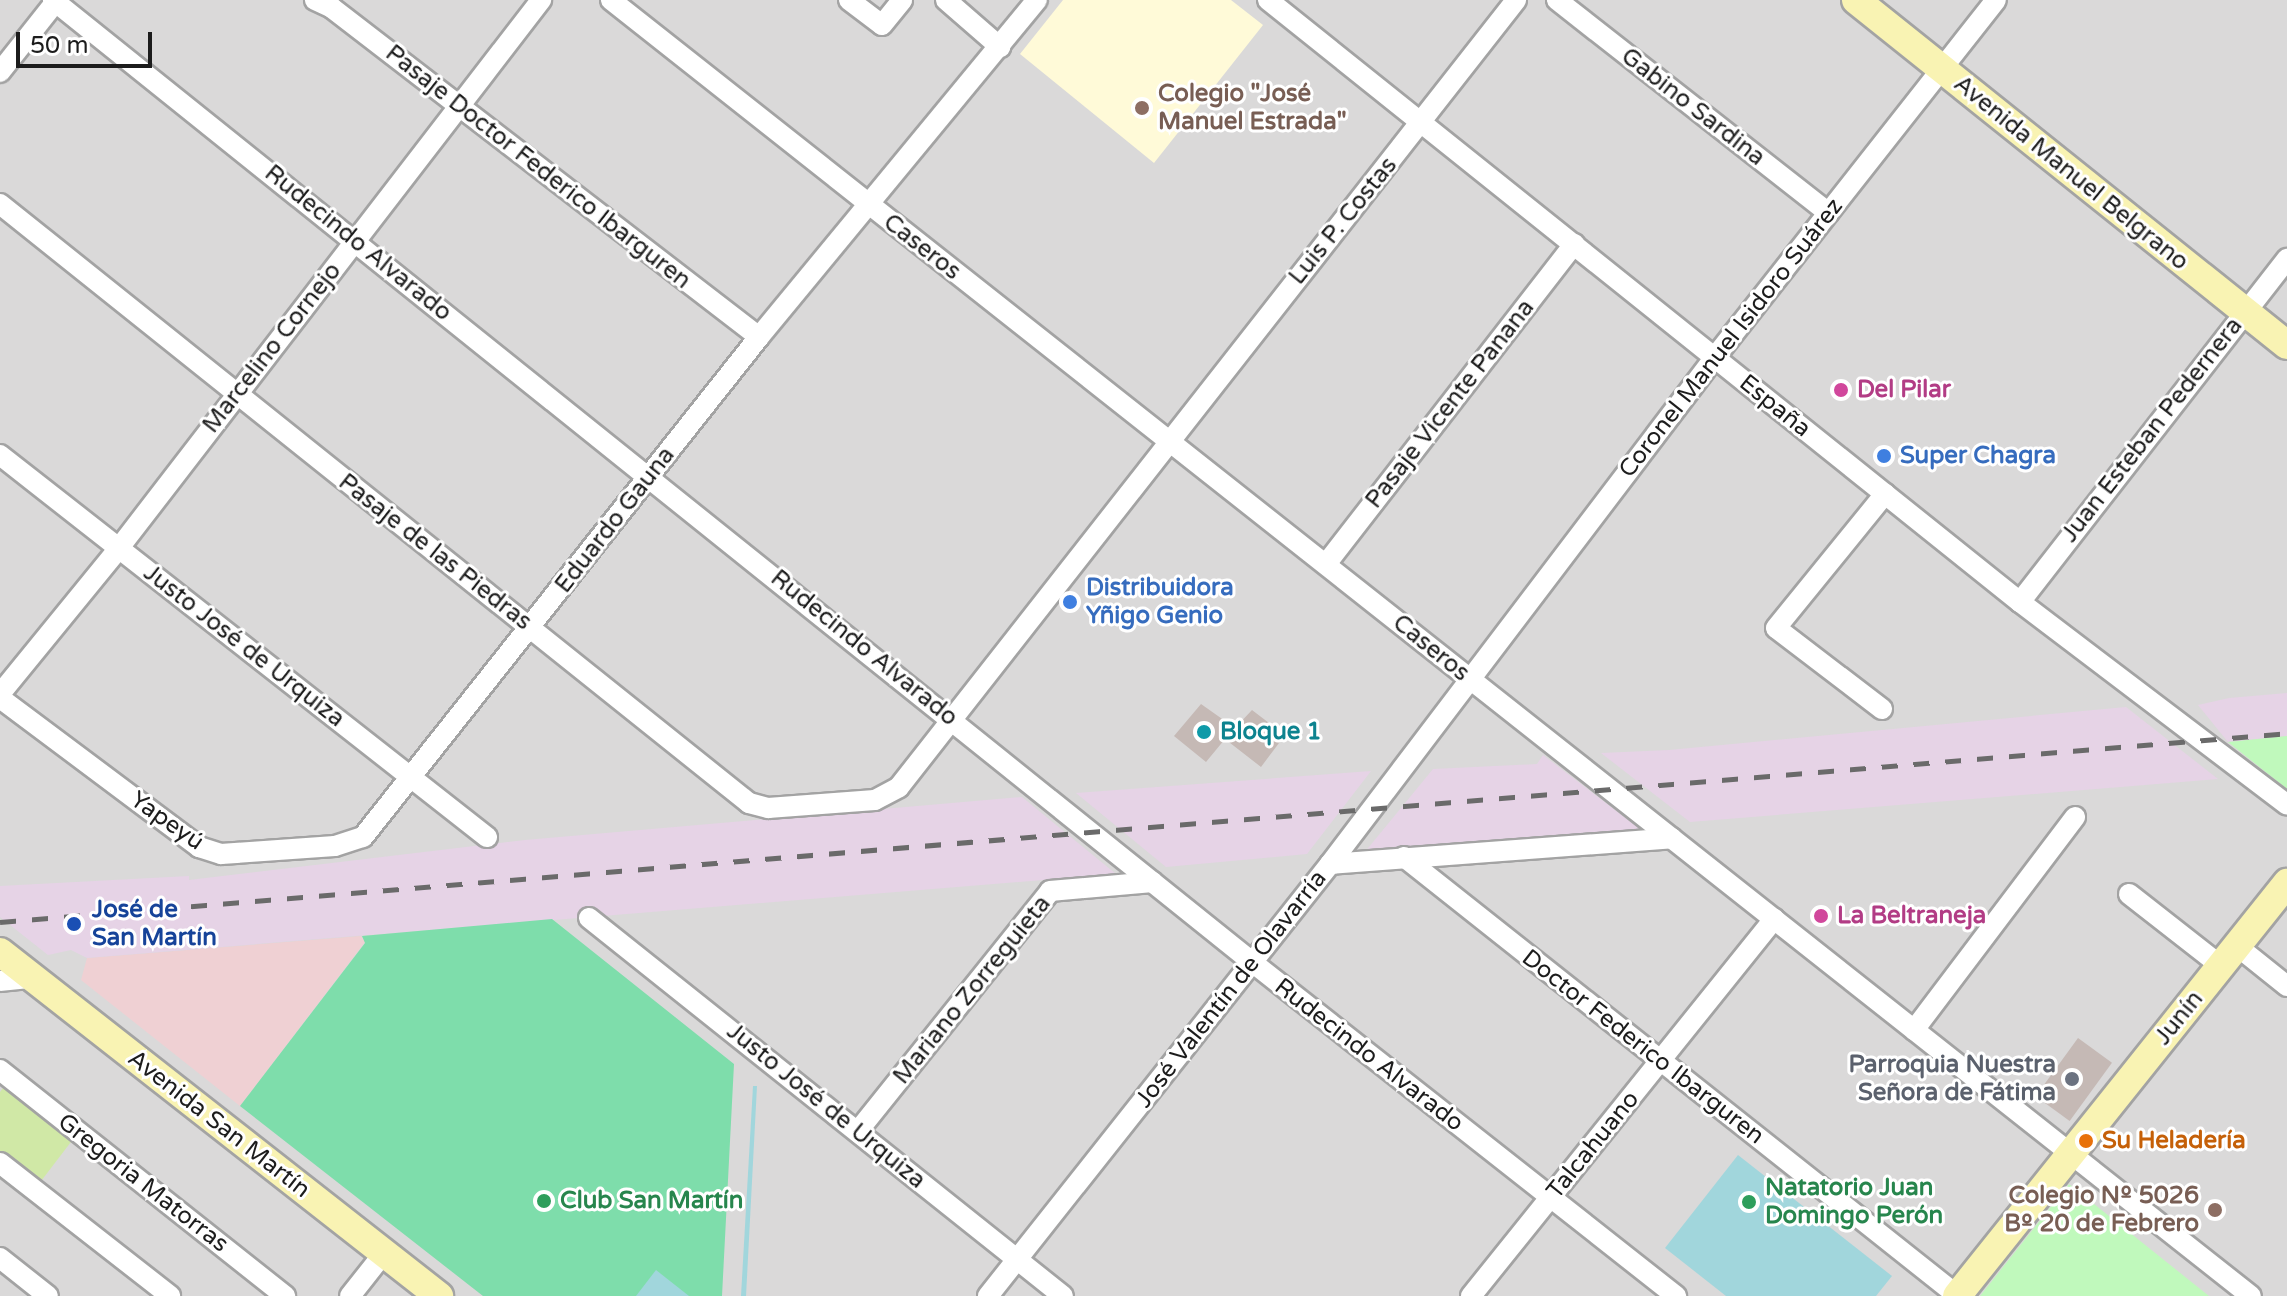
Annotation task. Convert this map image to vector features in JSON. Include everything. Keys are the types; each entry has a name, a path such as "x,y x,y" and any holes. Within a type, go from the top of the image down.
{"main road":[{"name":"Avenida Manuel Belgrano","path":"1856,0 2287,345"},
{"name":"Junín","path":"1958,1296 2287,883"},
{"name":"Avenida San Martín","path":"0,952 439,1296"}],"street":[{"name":"Pasaje Doctor Federico Ibarguren","path":"315,0 332,8 759,337"},
{"name":"Marcelino Cornejo","path":"0,696 119,548 541,0"},
{"name":"Caseros","path":"611,0 2251,1296"},
{"path":"849,0 882,25 902,0"},
{"path":"946,0 1000,47"},
{"name":"Eduardo Gauna","path":"363,837 759,337 1037,0"},
{"name":"España","path":"1268,0 2020,602 2287,805"},
{"name":"Luis P. Costas","path":"899,787 1516,0"},
{"name":"Gabino Sardina","path":"1557,0 1829,213"},
{"name":"Coronel Manuel Isidoro Suárez","path":"1470,679 1715,357 1939,68 1996,0"},
{"path":"0,72 55,1"},
{"name":"Rudecindo Alvarado","path":"55,1 1252,962 1676,1296"},
{"name":"Pasaje de las Piedras","path":"0,204 749,803 768,808 875,800 899,787"},
{"name":"Pasaje Vicente Panana","path":"1326,564 1574,244"},
{"name":"Juan Esteban Pedernera","path":"2020,602 2287,259"},
{"name":"Justo José de Urquiza","path":"0,455 487,837"},
{"path":"1882,709 1776,628 1885,494"},
{"name":"José Valentín de Olavarría","path":"988,1296 1330,864 1470,679"},
{"name":"Yapeyú","path":"0,696 199,847 221,854 335,846 363,837"},
{"path":"1914,1030 2075,817"},
{"path":"1330,864 1672,838"},
{"name":"Doctor Federico Ibarguren","path":"1404,857 1958,1296"},
{"name":"Mariano Zorreguieta","path":"858,1131 1050,891 1153,882"},
{"path":"2129,894 2229,956 2287,986"},
{"name":"Justo José de Urquiza","path":"589,918 1063,1296"},
{"name":"Talcahuano","path":"1471,1296 1774,919"},
{"path":"0,981 31,978"},
{"name":"Gregoria Matorras","path":"0,1070 285,1296"},
{"path":"0,1163 170,1296"},
{"path":"350,1296 384,1253"},
{"path":"0,1258 48,1296"}],"shaded area":[{"path":"0,0 2287,0 2287,1296 0,1296"},
{"name":"Colegio \"José Manuel Estrada\"","path":"1063,0 1231,0 1263,25 1154,163 1020,54"},
{"path":"2287,693 2287,736 2228,742 2198,705 2229,698"},
{"path":"2126,707 2218,779 1690,822 1601,753 1669,750"},
{"path":"1543,755 1644,832 1364,853 1433,769 1537,764"},
{"path":"1371,771 1307,854 1166,867 1076,793"},
{"path":"1022,797 1116,874 87,958 71,950 48,955 0,917 0,886 189,876 189,880 525,840"},
{"path":"361,936 365,942 240,1106 81,980 87,958"}],"green space":[{"path":"2287,736 2287,789 2228,742"},
{"name":"Club San Martín","path":"552,919 734,1064 722,1296 483,1296 240,1106 365,943 362,936"},
{"path":"6,1084 74,1138 38,1185 0,1155 0,1092"},
{"path":"2069,1184 2209,1296 1980,1296"}],"water":[{"path":"753,1086 757,1086 746,1296 741,1296"},
{"name":"Natatorio Juan Domingo Perón","path":"1738,1155 1892,1276 1876,1296 1726,1296 1665,1248"},
{"path":"656,1270 689,1296 636,1296"}],"building":[{"path":"1201,704 1235,728 1252,710 1285,735 1261,767 1225,739 1206,762 1174,736"},
{"name":"Parroquia Nuestra Señora de Fátima","path":"2078,1038 2112,1063 2070,1121 2036,1096"}],"railway":[{"path":"0,922 2287,733"}],"place":[{"name":"Colegio \"José Manuel Estrada\"","path":"1142,108"},
{"name":"Del Pilar","path":"1841,390"},
{"name":"Super Chagra","path":"1884,456"},
{"name":"Distribuidora Yñigo Genio","path":"1070,602"},
{"name":"Bloque 1","path":"1204,732"},
{"name":"La Beltraneja","path":"1821,916"},
{"name":"José de San Martín","path":"74,924"},
{"name":"Parroquia Nuestra Señora de Fátima","path":"2072,1079"},
{"name":"Su Heladería","path":"2086,1141"},
{"name":"Club San Martín","path":"544,1201"},
{"name":"Natatorio Juan Domingo Perón","path":"1749,1202"},
{"name":"Colegio Nº 5026 Bº 20 de Febrero","path":"2215,1210"}]}
